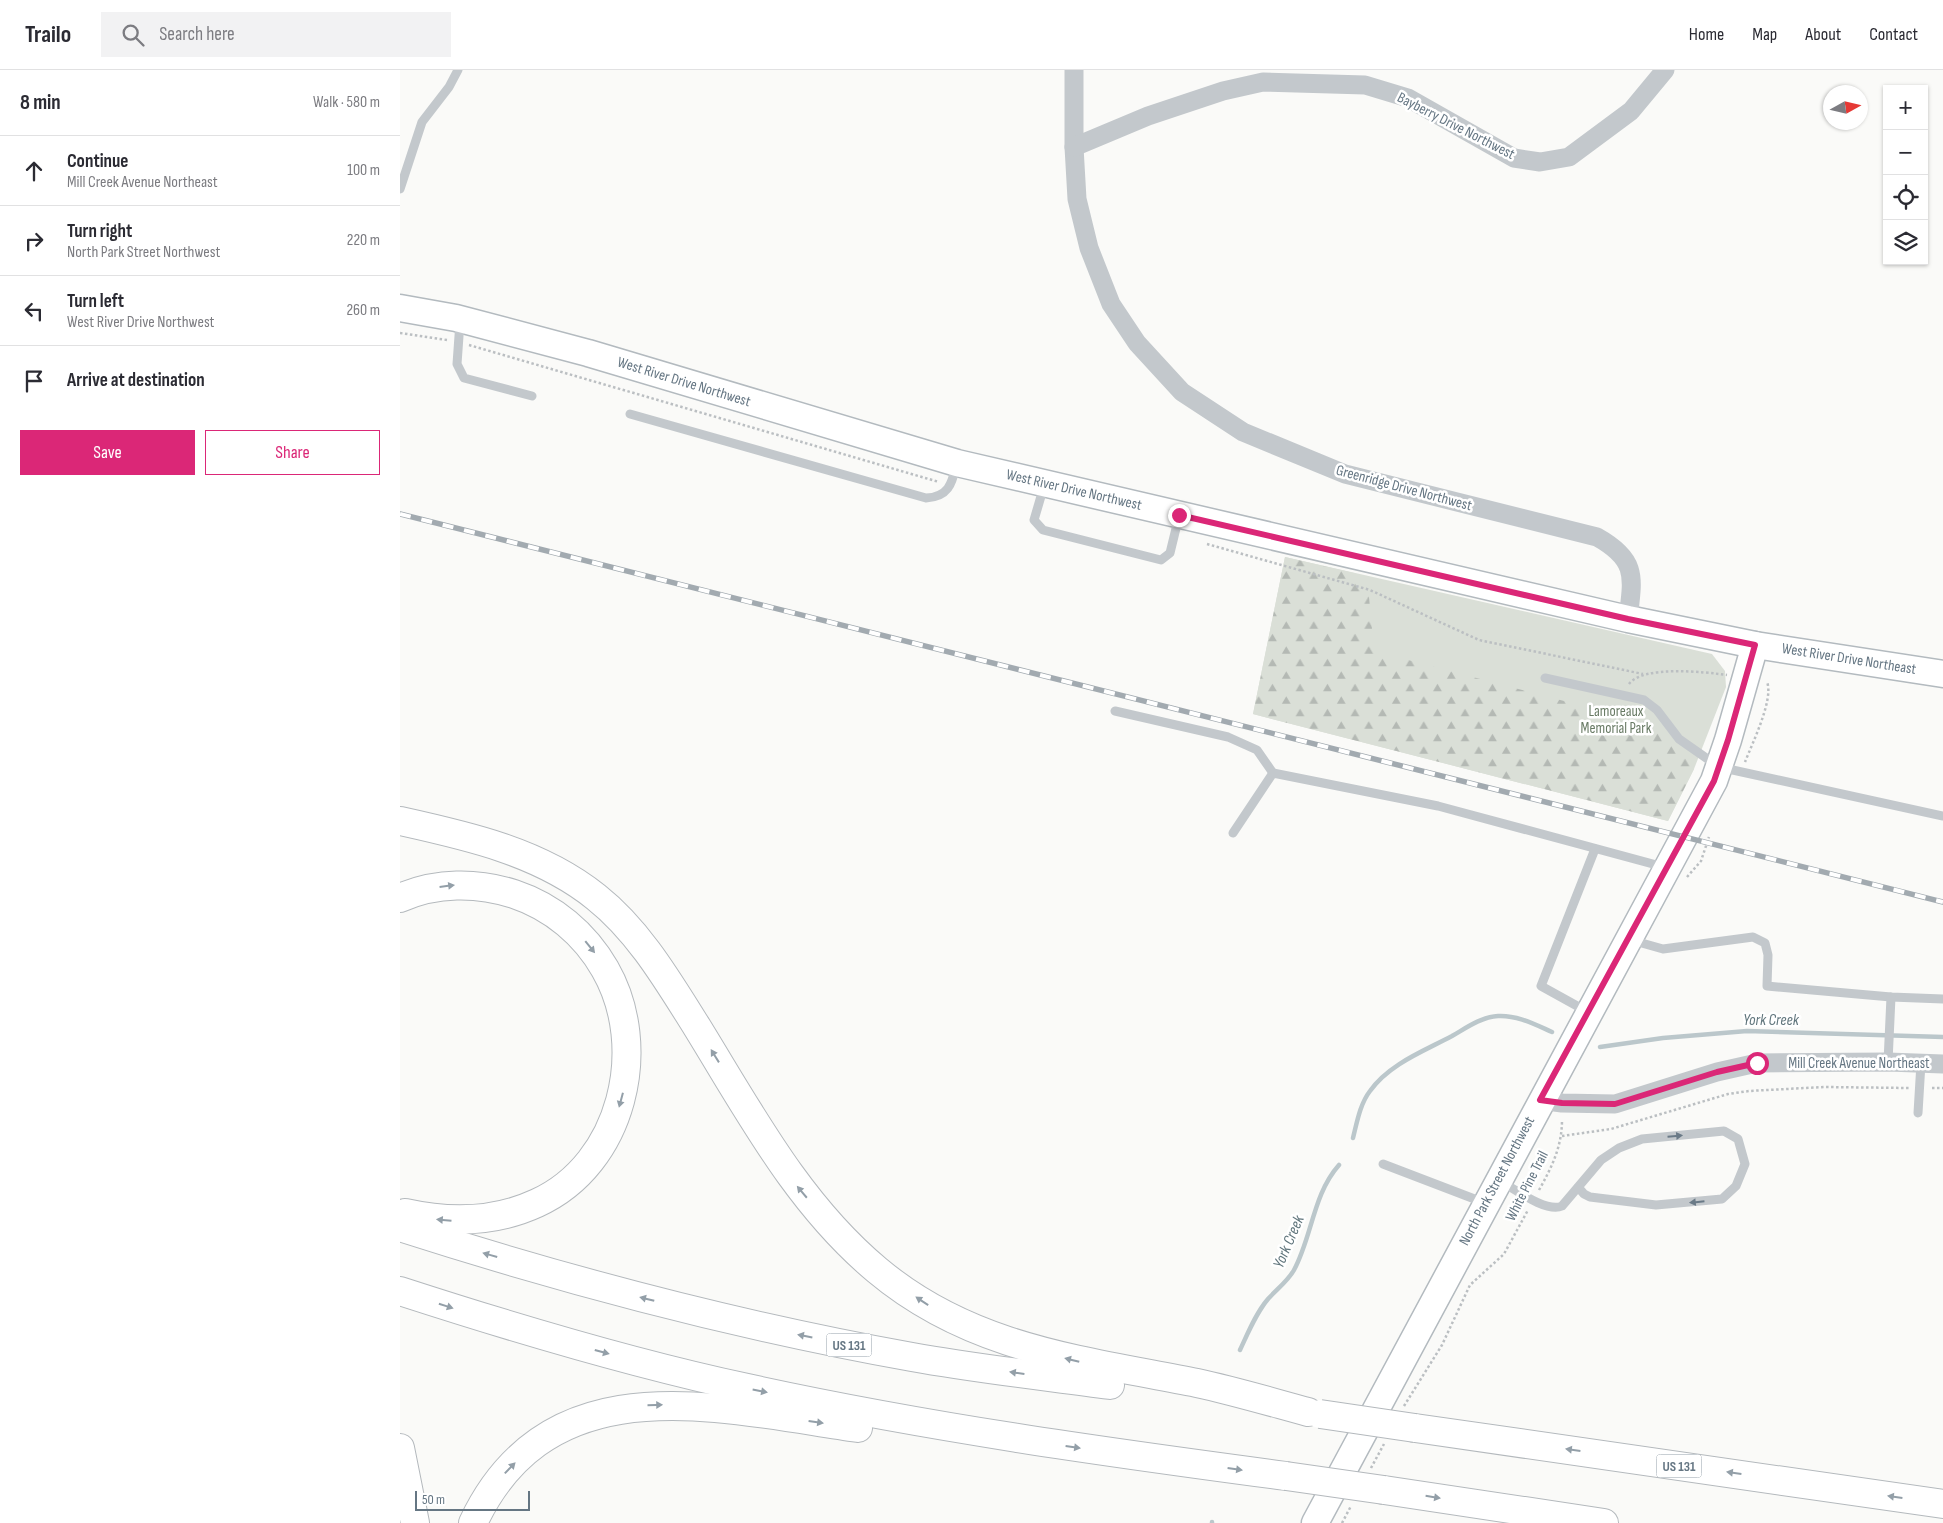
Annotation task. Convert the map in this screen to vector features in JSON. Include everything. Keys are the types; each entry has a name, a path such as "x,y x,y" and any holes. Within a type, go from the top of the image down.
{"highway":[{"path":"400,821 464,835 510,849 556,872 595,896 631,930 664,974 795,1183 834,1229 878,1271 931,1307 981,1332 1026,1348 1092,1365 1199,1384 1314,1413"},
{"path":"400,898 439,887 472,885 506,891 544,907 581,936 600,959 621,1002 628,1046 623,1092 610,1130 584,1166 564,1185 539,1202 490,1218 441,1220 400,1212"},
{"name":"US 131","path":"400,1227 604,1288 762,1327 968,1366 1314,1413 1408,1420 1943,1504"},
{"path":"400,1291 482,1318 591,1349 745,1388 900,1419 1025,1440 1286,1476 1377,1481 1604,1523"},
{"path":"473,1523 495,1484 535,1445 575,1422 604,1412 634,1406 668,1405 721,1409 902,1434 1025,1440"},
{"path":"400,1448 415,1523"}],"main road":[{"name":"West River Drive Northwest","path":"400,308 460,320 588,353 957,463 1628,619 1755,645"},
{"name":"West River Drive Northeast","path":"1755,645 1943,674"},
{"name":"North Park Street Northwest","path":"1315,1523 1540,1100 1714,781 1728,740 1755,645"}],"street":[{"name":"Greenridge Drive Northwest","path":"1074,70 1074,147 1077,199 1089,248 1112,304 1137,344 1182,392 1242,432 1345,474 1597,537 1615,547 1627,561 1632,589 1628,619"},
{"name":"Bayberry Drive Northwest","path":"1074,147 1148,116 1223,91 1263,82 1365,85 1408,98 1514,158 1540,162 1569,157 1631,111 1665,70"},
{"name":"Mill Creek Avenue Northeast","path":"1540,1100 1562,1103 1615,1104 1717,1072 1757,1063 1888,1062 1943,1064"}],"lane":[{"path":"400,189 422,122 449,87 458,70"},
{"path":"460,320 457,364 464,378 532,396"},
{"path":"630,414 926,498 940,496 949,488 957,463"},
{"path":"1045,484 1034,520 1043,530 1161,560 1170,553 1179,515"},
{"path":"1545,678 1644,700 1657,710 1679,739 1719,767 1943,816"},
{"path":"1115,711 1228,737 1258,750 1273,773 1438,806 1667,868"},
{"path":"1233,833 1273,773"},
{"path":"1588,1012 1541,986 1595,849"},
{"path":"1628,939 1663,949 1754,937 1765,943 1768,955 1767,986 1891,997 1943,999"},
{"path":"1888,1062 1891,997"},
{"path":"1918,1113 1921,1063"},
{"path":"1498,1180 1534,1200 1552,1208 1557,1208 1562,1206 1578,1187 1601,1160 1619,1148 1642,1139 1724,1131 1738,1139 1744,1157 1745,1164 1736,1186 1722,1199 1672,1204 1640,1204 1590,1197 1584,1194 1578,1187"},
{"path":"1384,1164 1485,1203"}],"path":[{"name":"White Pine Trail","path":"1408,1420 1470,1285 1504,1254 1553,1165 1562,1136 1611,1129 1718,1097 1749,1090 1824,1086 1943,1088"},
{"path":"1377,1481 1387,1438"},
{"path":"1342,1523 1356,1497"}],"green space":[{"name":"Lamoreaux Memorial Park","path":"1285,557 1712,654 1725,671 1726,687 1694,769 1668,821 1253,714"},
{"name":"Lamoreaux Memorial Park","path":"1285,557 1354,573 1369,597 1374,651 1625,717 1628,705 1641,708 1652,716 1694,769 1668,821 1253,714"}],"waterway":[{"name":"York Creek","path":"1353,1138 1359,1113 1370,1091 1378,1081 1408,1059 1474,1023 1486,1018 1505,1016 1525,1021 1552,1032"},
{"name":"York Creek","path":"1600,1047 1663,1038 1747,1031 1943,1037"},
{"name":"York Creek","path":"1240,1350 1260,1310 1294,1270 1305,1244 1318,1202 1330,1176 1339,1165"}],"railway":[{"path":"400,514 1943,902"}],"route":[{"path":"1179,515 1628,619 1755,645 1728,740 1714,781 1540,1100 1562,1103 1615,1104 1717,1072 1757,1063"}]}
